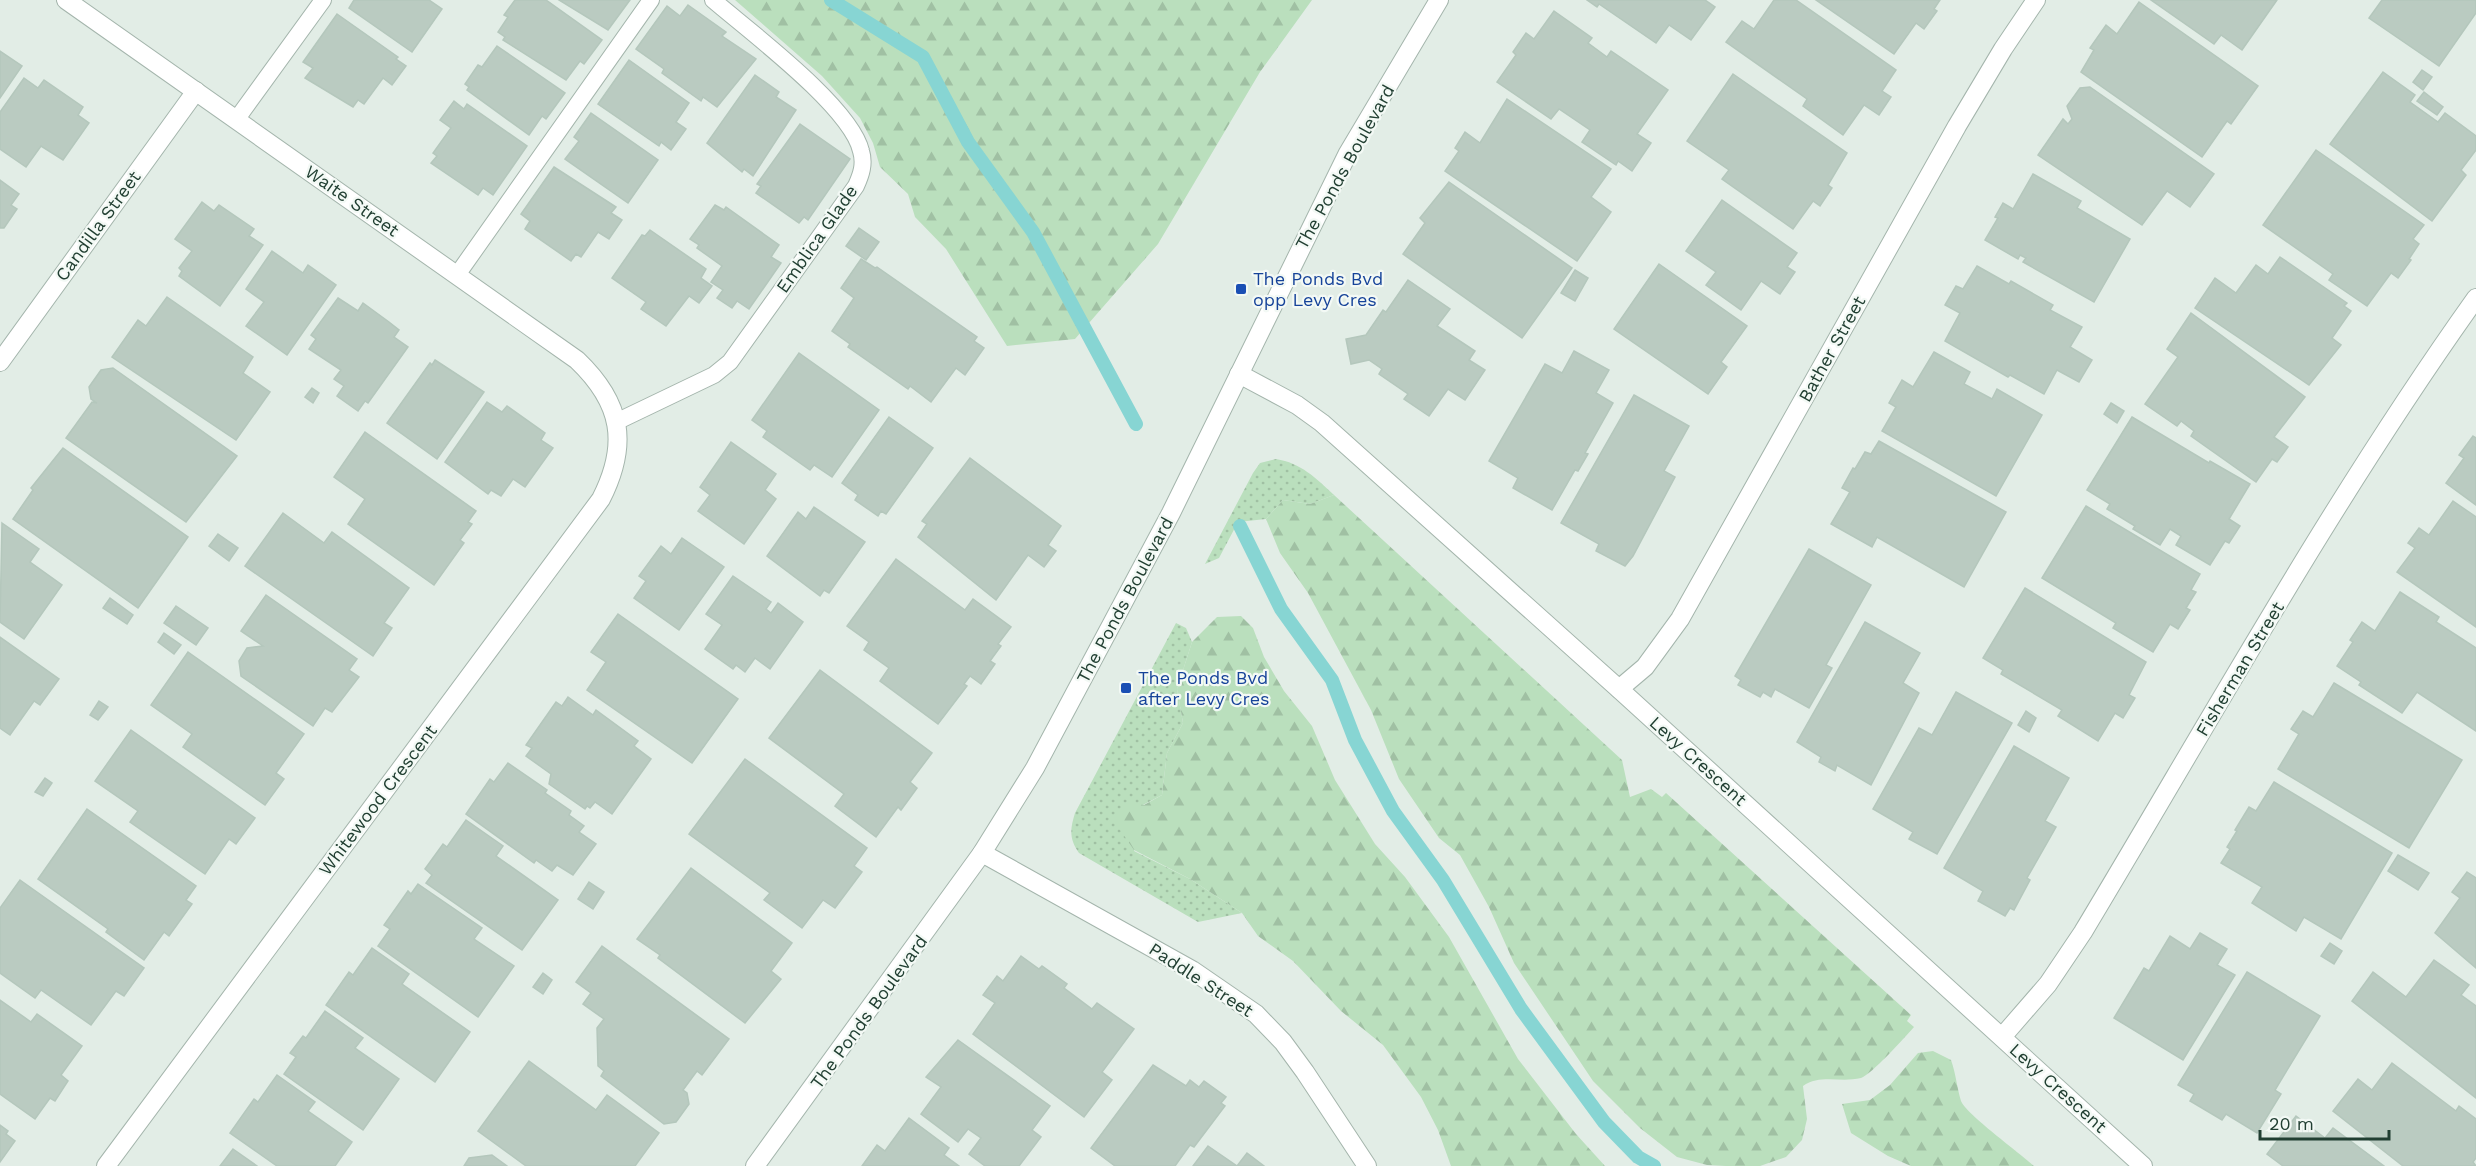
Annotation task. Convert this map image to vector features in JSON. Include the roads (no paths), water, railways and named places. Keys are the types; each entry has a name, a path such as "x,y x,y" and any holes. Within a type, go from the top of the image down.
{"street":[{"name":"Waite Street","path":"66,0 577,360 596,378 616,422"},
{"name":"The Ponds Boulevard","path":"755,1166 908,959 982,853 1080,687 1348,153 1439,0"},
{"name":"Bather Street","path":"1619,689 1645,667 1680,620 1957,126 2036,0"},
{"name":"Candilla Street","path":"0,362 196,91"},
{"name":"Fisherman Street","path":"2002,1037 2048,984 2083,932 2320,537 2437,353 2476,298"},
{"name":"Levy Crescent","path":"1239,374 1297,405 1322,423 1619,689 2143,1166"},
{"name":"Whitewood Crescent","path":"106,1166 601,500 613,475 619,446 616,422"},
{"name":"Paddle Street","path":"982,853 1192,970 1256,1014 1299,1065 1367,1166"}],"lane":[{"path":"236,120 324,0"},
{"path":"457,275 651,0"},
{"name":"Emblica Glade","path":"616,422 714,375 730,362 856,186 862,171 862,152 856,136 814,86 713,0"}],"waterway":[{"path":"831,0 923,57 968,142 1033,232 1136,424"},
{"path":"1240,526 1281,609 1332,680 1355,740 1393,811 1443,880 1521,1009 1604,1122 1638,1157 1654,1166"}],"place":[{"name":"The Ponds Bvd opp Levy Cres","path":"1241,289"},
{"name":"The Ponds Bvd after Levy Cres","path":"1126,688"}]}
